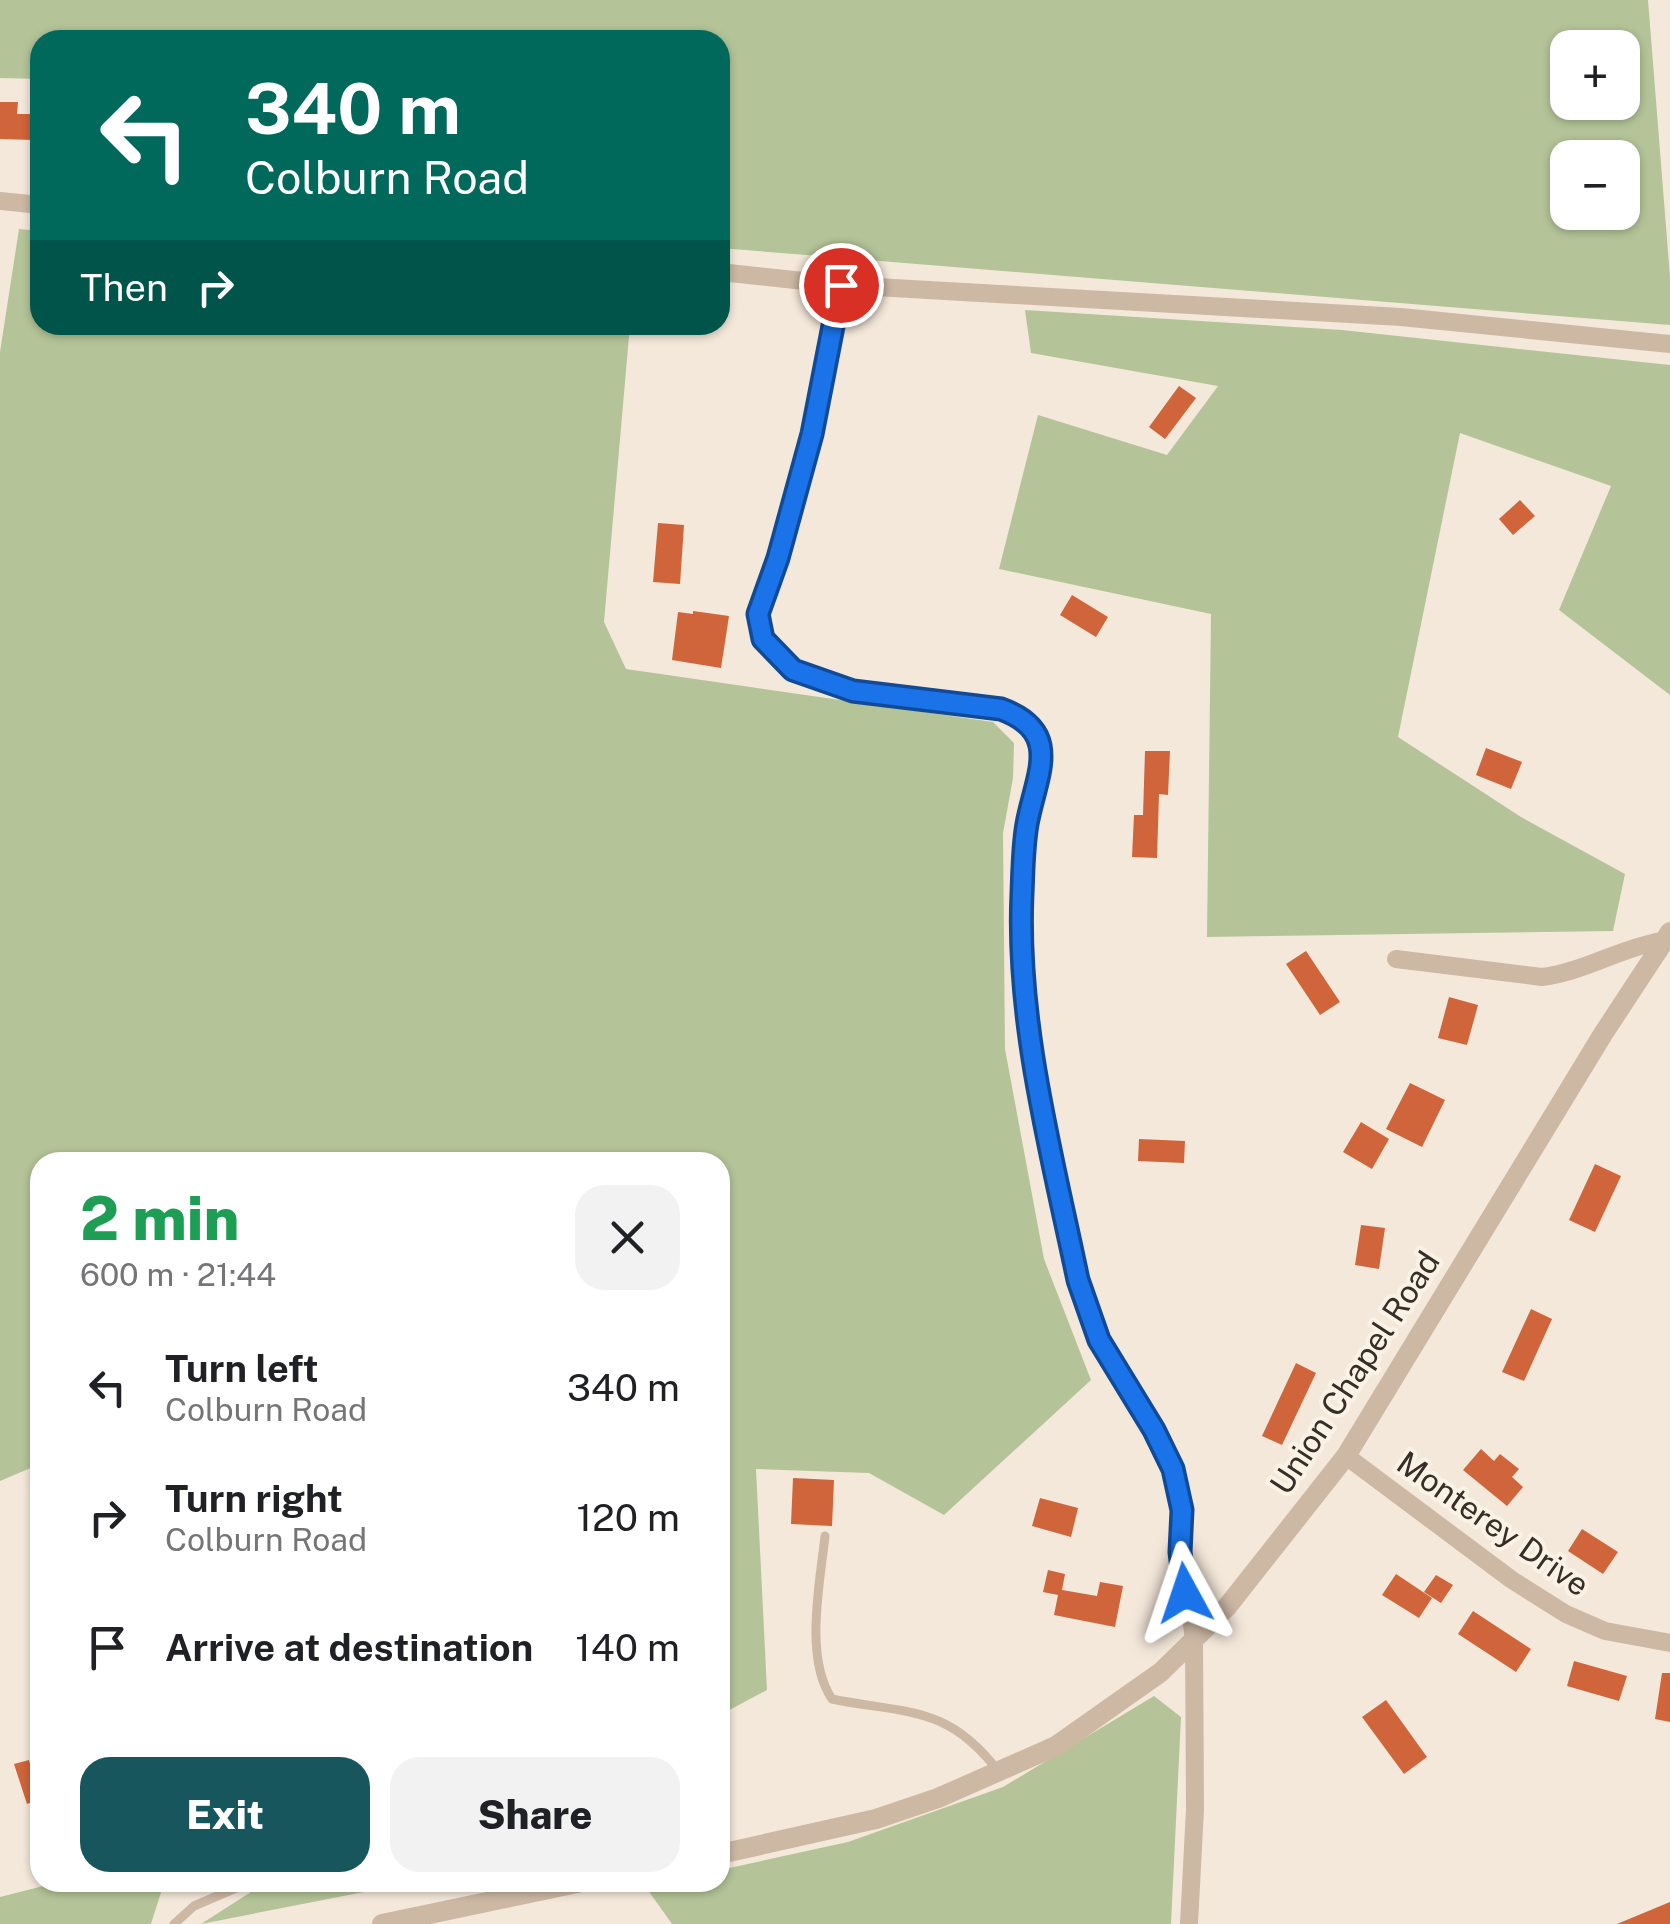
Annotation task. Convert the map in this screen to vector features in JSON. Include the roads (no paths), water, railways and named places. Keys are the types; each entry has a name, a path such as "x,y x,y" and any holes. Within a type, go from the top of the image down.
{"street":[{"path":"0,201 30,204"},
{"path":"730,273 841,285 1402,317 1670,344"},
{"path":"841,285 812,434 758,614 763,639 793,670 853,691 1001,709 1022,717 1037,733 1042,754 1025,837 1022,902 1024,965 1040,1092 1078,1280 1088,1310 1099,1340 1173,1469 1182,1510 1181,1564 1194,1638 1195,1808 1189,1924"},
{"path":"1396,959 1542,976 1564,974 1666,936"},
{"name":"Union Chapel Road","path":"730,1852 876,1819 999,1773 1056,1746 1161,1672 1227,1607 1269,1558 1346,1456 1666,936"},
{"name":"Monterey Drive","path":"1346,1456 1512,1580 1566,1614 1605,1631 1670,1642"},
{"path":"382,1924 534,1892"}],"lane":[{"path":"825,1536 816,1646 819,1675 832,1699 878,1704 935,1719 971,1739 999,1773"},
{"path":"174,1924 194,1906 227,1892"}]}
